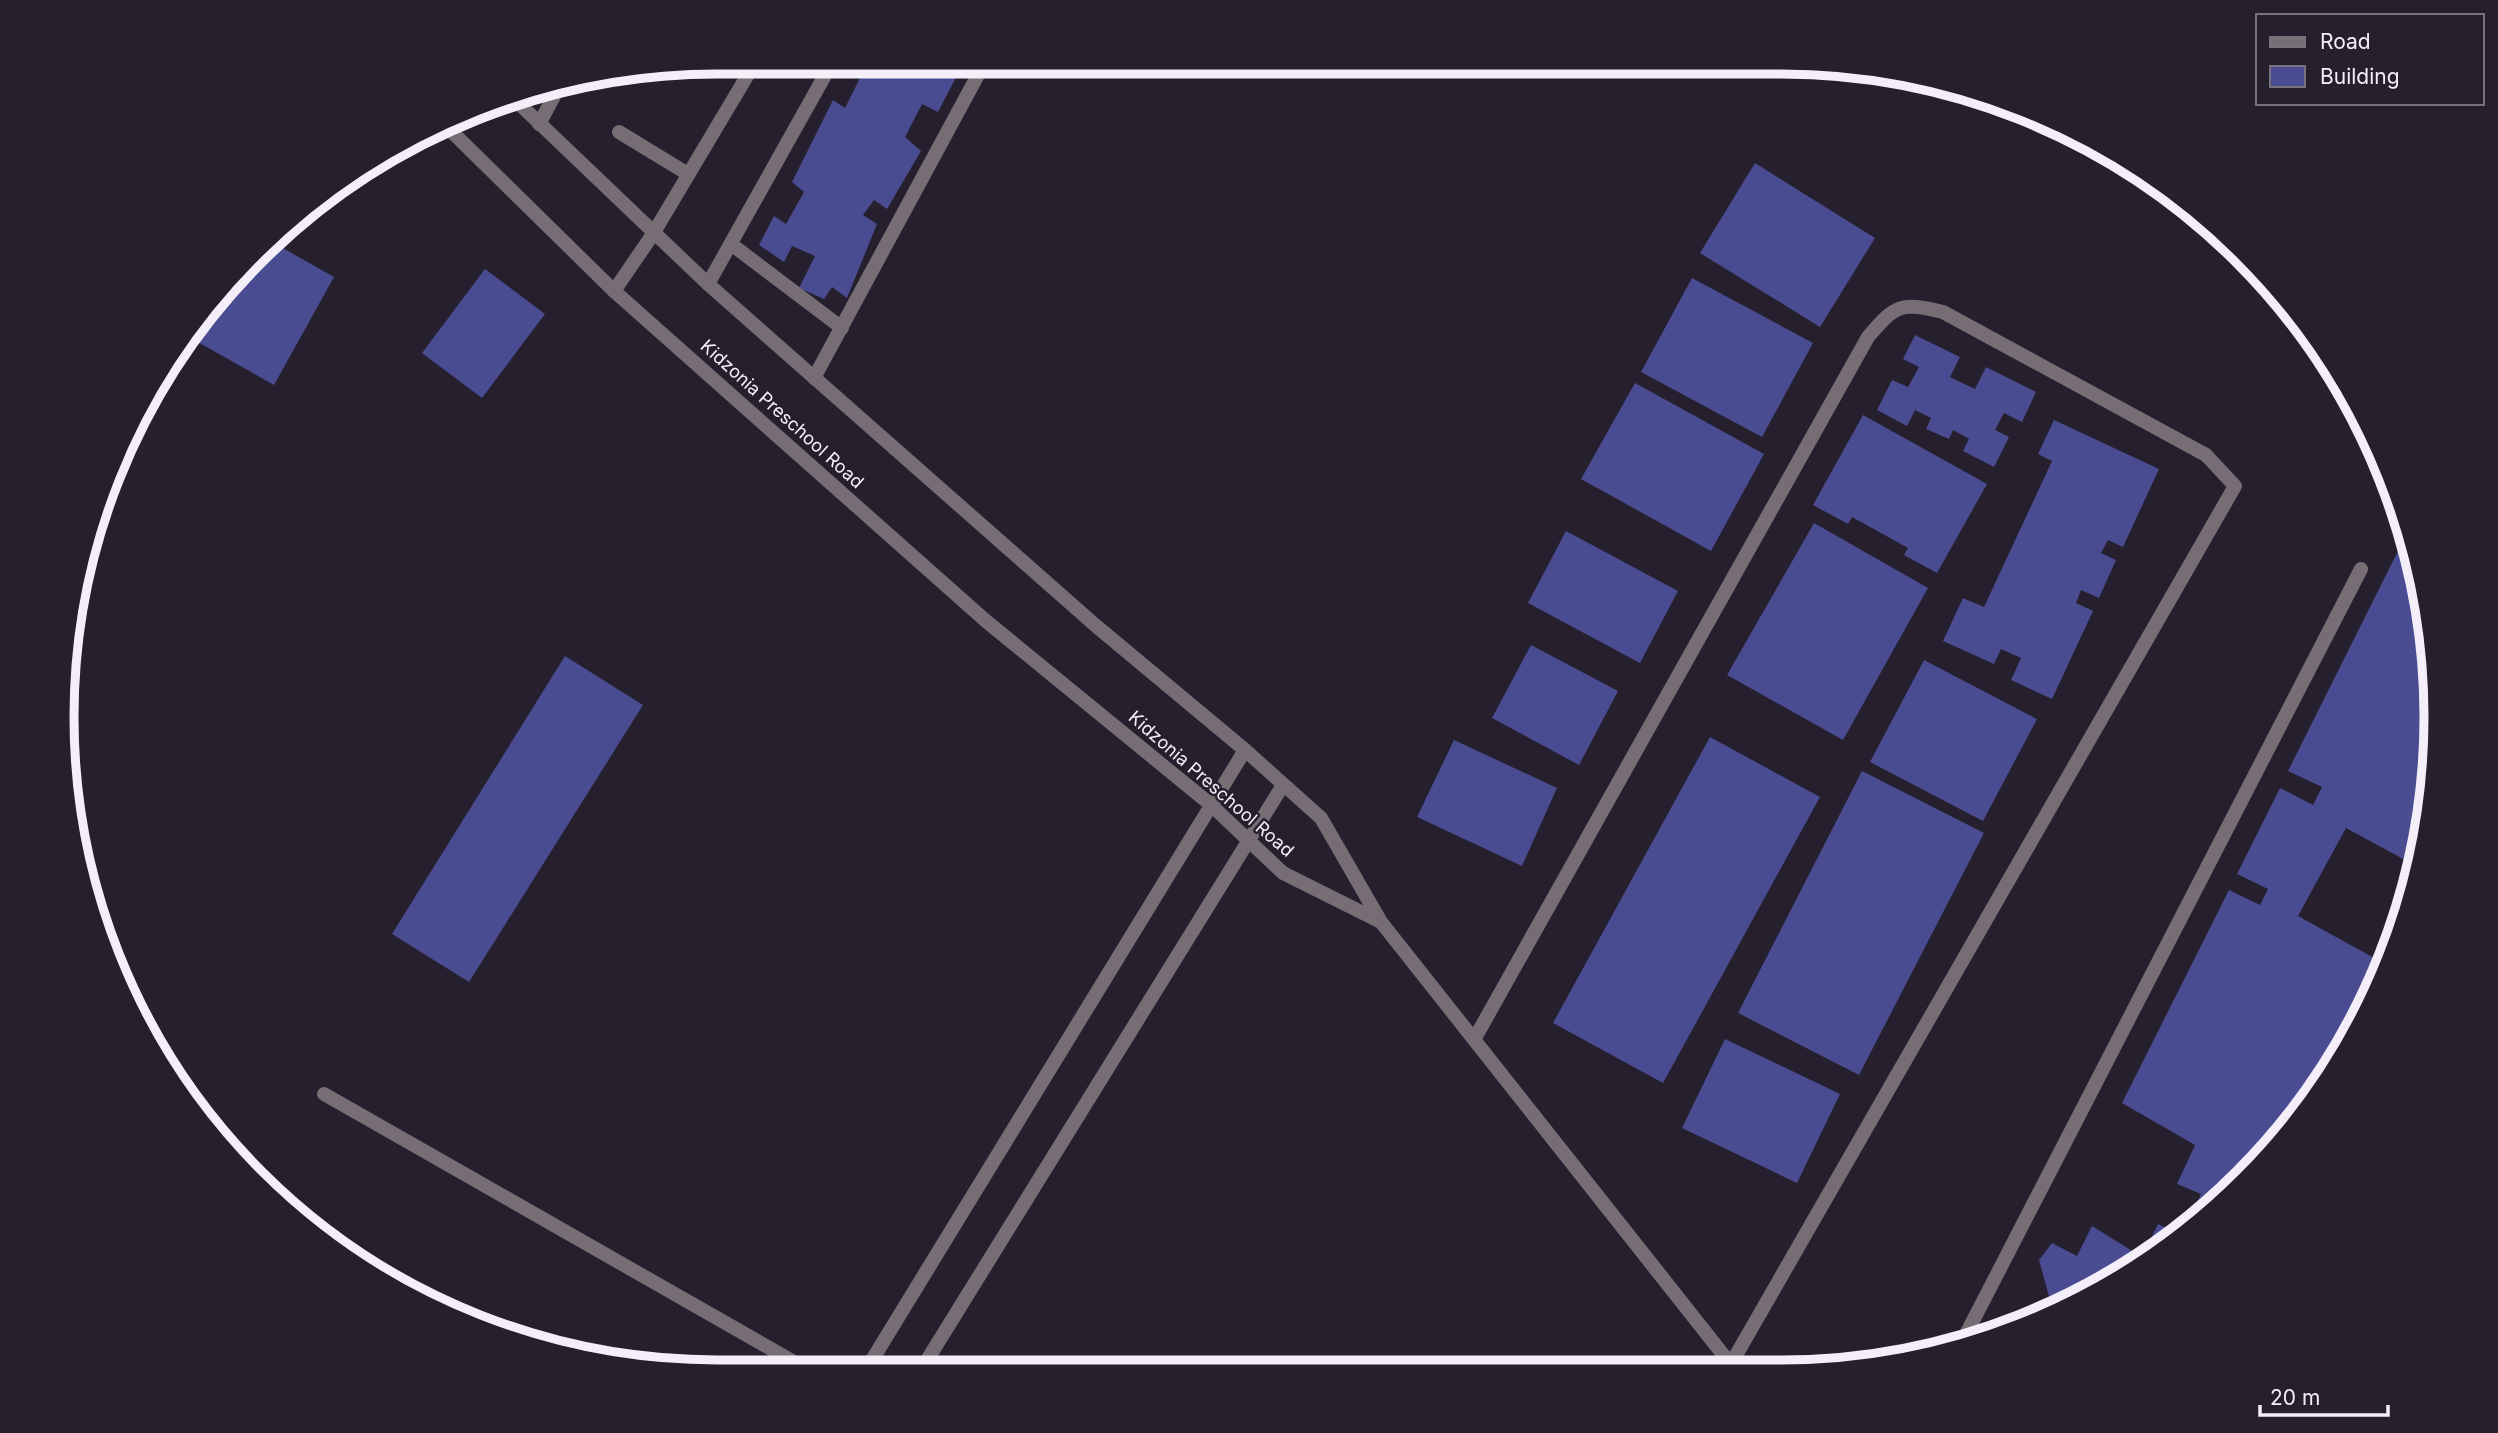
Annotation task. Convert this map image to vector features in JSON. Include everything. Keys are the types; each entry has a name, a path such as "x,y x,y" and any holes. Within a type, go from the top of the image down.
{"street":[{"path":"614,291 653,234 748,74"},
{"path":"708,284 827,74"},
{"path":"814,378 979,74"},
{"path":"540,124 556,94"},
{"path":"520,105 708,284 1094,625 1245,750 1321,818 1381,922 1728,1360"},
{"name":"Kidzonia Preschool Road","path":"451,131 614,291 986,621 1210,804 1283,873 1381,922"},
{"path":"619,132 688,174"},
{"path":"731,244 842,328"},
{"path":"1475,1038 1868,337 1888,313 1913,304 1943,312 2206,455 2235,486 1735,1360"},
{"path":"1967,1332 2361,569"},
{"path":"872,1360 1245,750"},
{"path":"927,1360 1283,785"},
{"path":"324,1094 790,1360"}],"building":[{"path":"851,74 958,74 938,112 922,104 905,137 921,151 887,209 874,200 863,215 877,224 847,298 832,287 824,299 799,288 815,256 792,246 784,262 759,245 774,216 786,224 804,192 792,182 833,100 845,108 860,78"},
{"path":"1755,163 1875,238 1820,327 1700,253"},
{"path":"279,246 334,277 274,385 195,341 233,293"},
{"path":"485,269 545,314 482,398 422,353"},
{"path":"1692,278 1813,343 1762,437 1641,372"},
{"path":"1915,335 1960,357 1950,377 1975,389 1986,367 2036,392 2022,422 2004,413 1995,430 2009,437 1994,467 1963,451 1969,439 1953,430 1949,439 1926,429 1931,418 1915,410 1907,426 1877,410 1892,380 1908,387 1919,367 1903,359"},
{"path":"1635,383 1764,454 1711,551 1581,479"},
{"path":"1863,415 1987,484 1937,573 1904,555 1908,548 1852,517 1848,524 1813,505"},
{"path":"2054,420 2159,469 2123,547 2108,540 2101,553 2116,560 2099,598 2081,590 2076,603 2093,611 2052,699 2011,680 2021,658 2001,649 1994,664 1943,641 1963,598 1984,607 2052,461 2038,454"},
{"path":"1814,523 1928,588 1843,740 1727,675"},
{"path":"1566,531 1678,591 1640,663 1528,603"},
{"path":"2401,545 2419,633 2424,716 2419,800 2408,862 2346,828 2298,916 2377,960 2338,1038 2292,1108 2236,1171 2194,1209 2201,1194 2177,1184 2195,1145 2122,1103 2229,890 2260,905 2268,889 2237,874 2280,788 2313,805 2322,787 2288,771"},
{"path":"1531,645 1618,691 1579,765 1492,718"},
{"path":"565,656 643,705 469,982 392,934"},
{"path":"1924,660 2037,719 1983,821 1870,762"},
{"path":"1710,737 1820,797 1663,1083 1553,1023"},
{"path":"1454,740 1557,788 1522,866 1417,817"},
{"path":"1862,771 1984,833 1859,1075 1738,1013"},
{"path":"1725,1039 1840,1094 1797,1183 1682,1128"},
{"path":"2158,1224 2169,1229 2148,1245"},
{"path":"2092,1226 2136,1253 2050,1300 2039,1260 2052,1243 2077,1256"}]}
